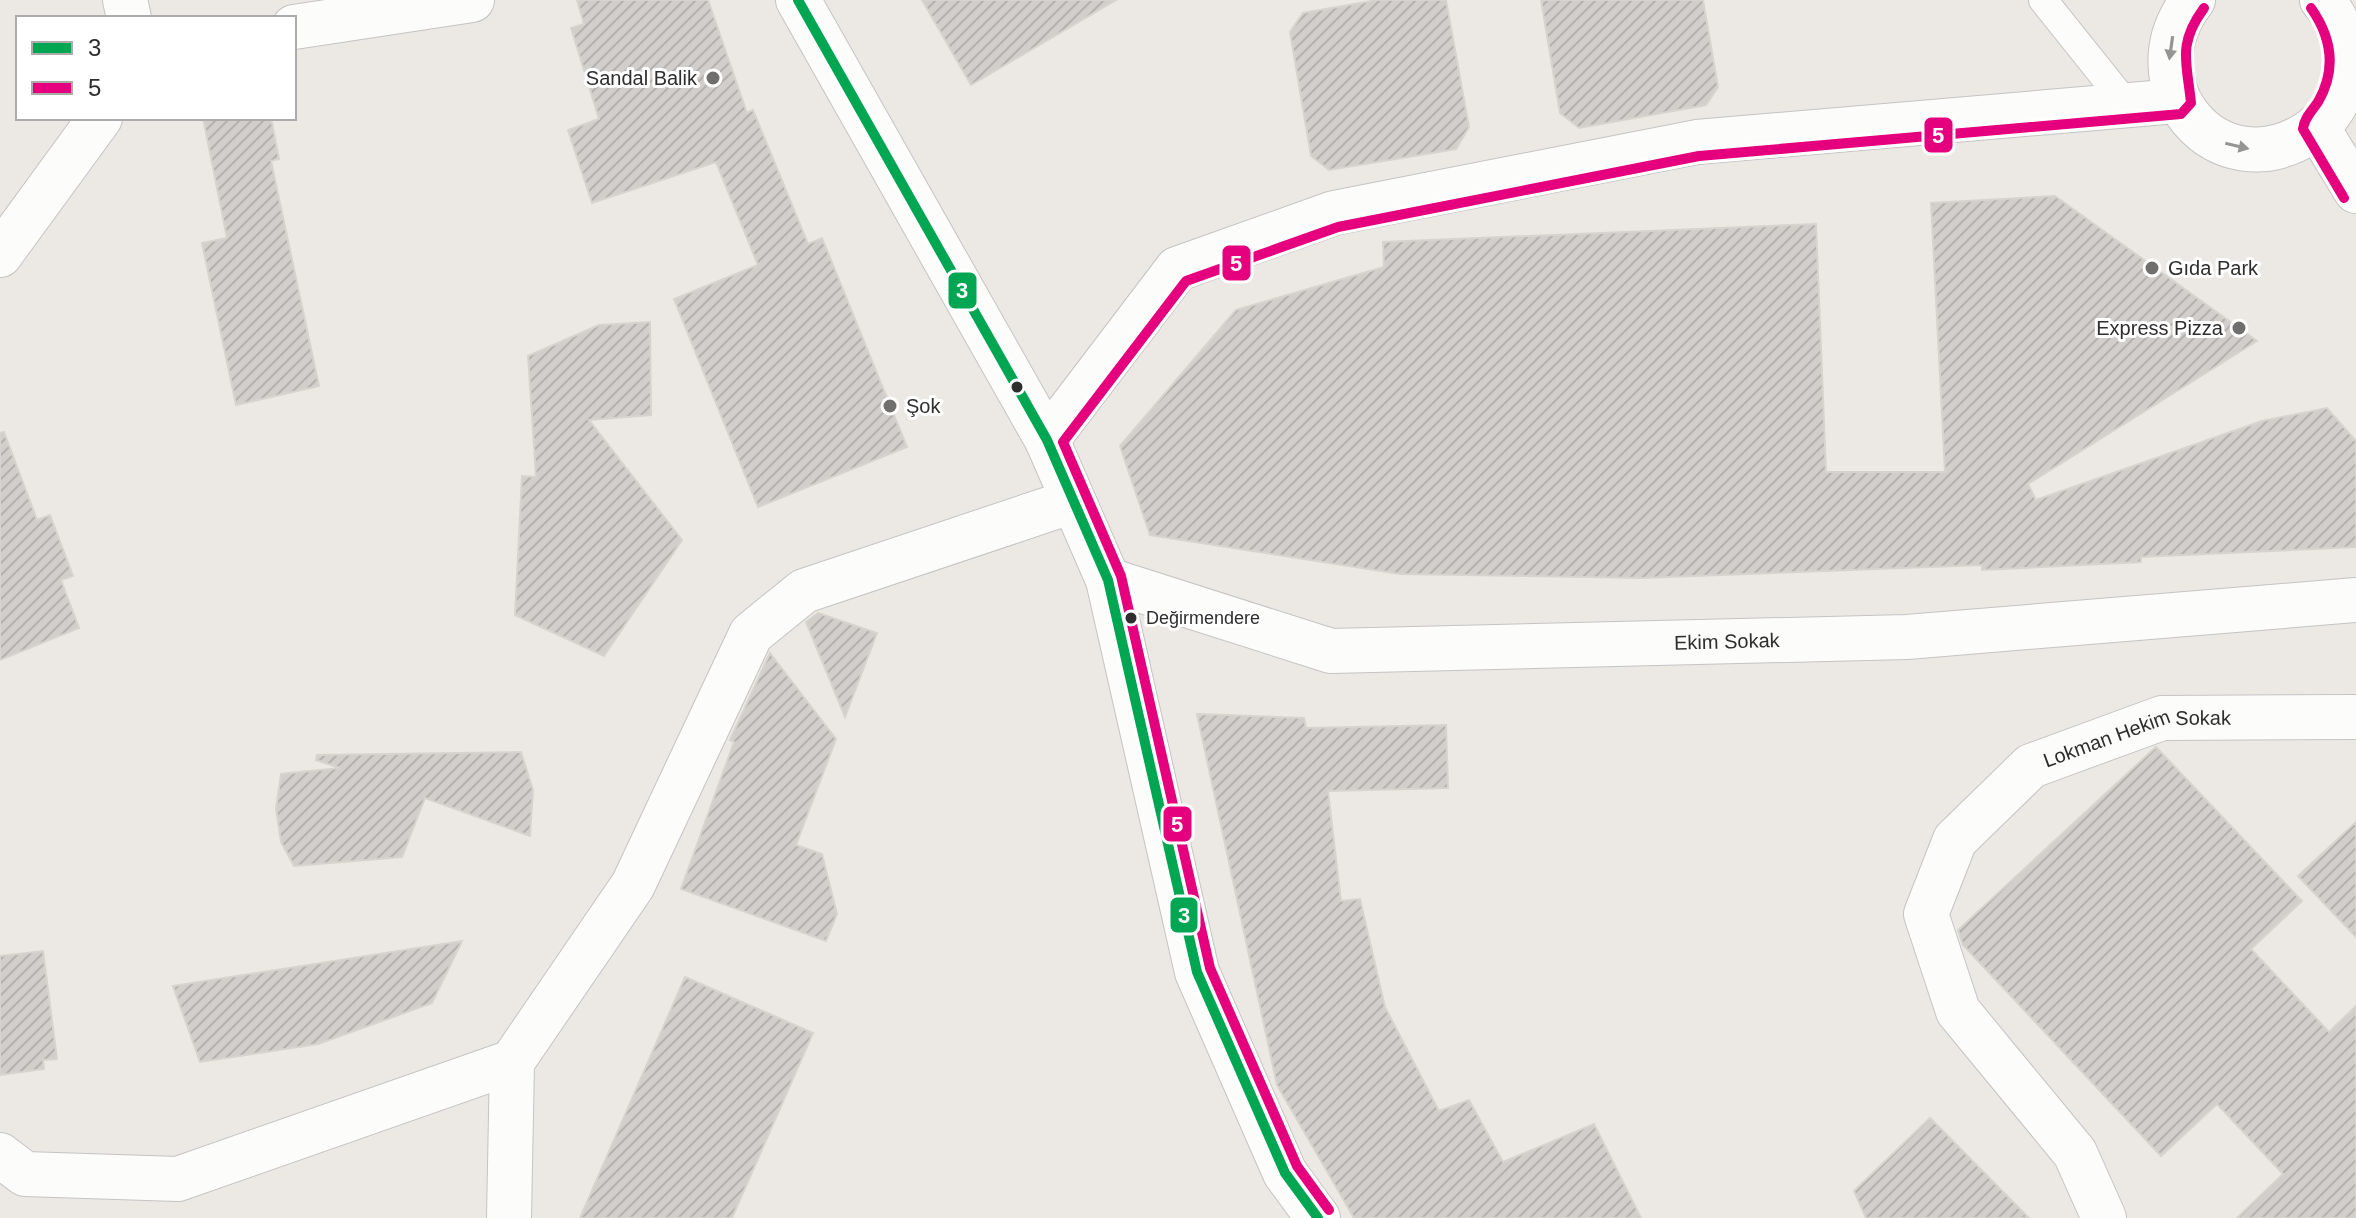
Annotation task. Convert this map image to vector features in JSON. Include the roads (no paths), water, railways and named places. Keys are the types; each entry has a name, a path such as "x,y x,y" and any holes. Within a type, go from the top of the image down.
{"street":[{"path":"296,27 472,0"},
{"path":"798,0 1047,440 1108,580 1197,972 1285,1173 1318,1218"},
{"path":"2193,0 2179,18 2169,45 2169,73 2177,101 2193,123 2215,140 2241,149 2268,149 2295,142 2317,127 2335,107 2351,51 2340,26 2322,0"},
{"path":"1047,440 1177,269 1334,213 1697,142 2177,101"},
{"path":"0,255 99,120"},
{"path":"2317,127 2356,191"},
{"path":"509,1218 512,1062 633,885 751,634 804,591 1073,501"},
{"name":"Ekim Sokak","path":"1108,580 1331,651 1907,637 2356,600"},
{"name":"Lokman Hekim Sokak","path":"2104,1218 2075,1153 1958,1011 1926,914 1955,840 2031,766 2162,718 2356,717"},
{"path":"0,1155 25,1174 178,1179 512,1062"}],"lane":[{"path":"2043,0 2127,105"}],"place":[{"name":"Sandal Balik","path":"713,78"},
{"name":"Gıda Park","path":"2152,268"},
{"name":"Express Pizza","path":"2239,328"},
{"name":"Şok","path":"890,406"},
{"name":"Değirmendere","path":"1131,618"}]}
